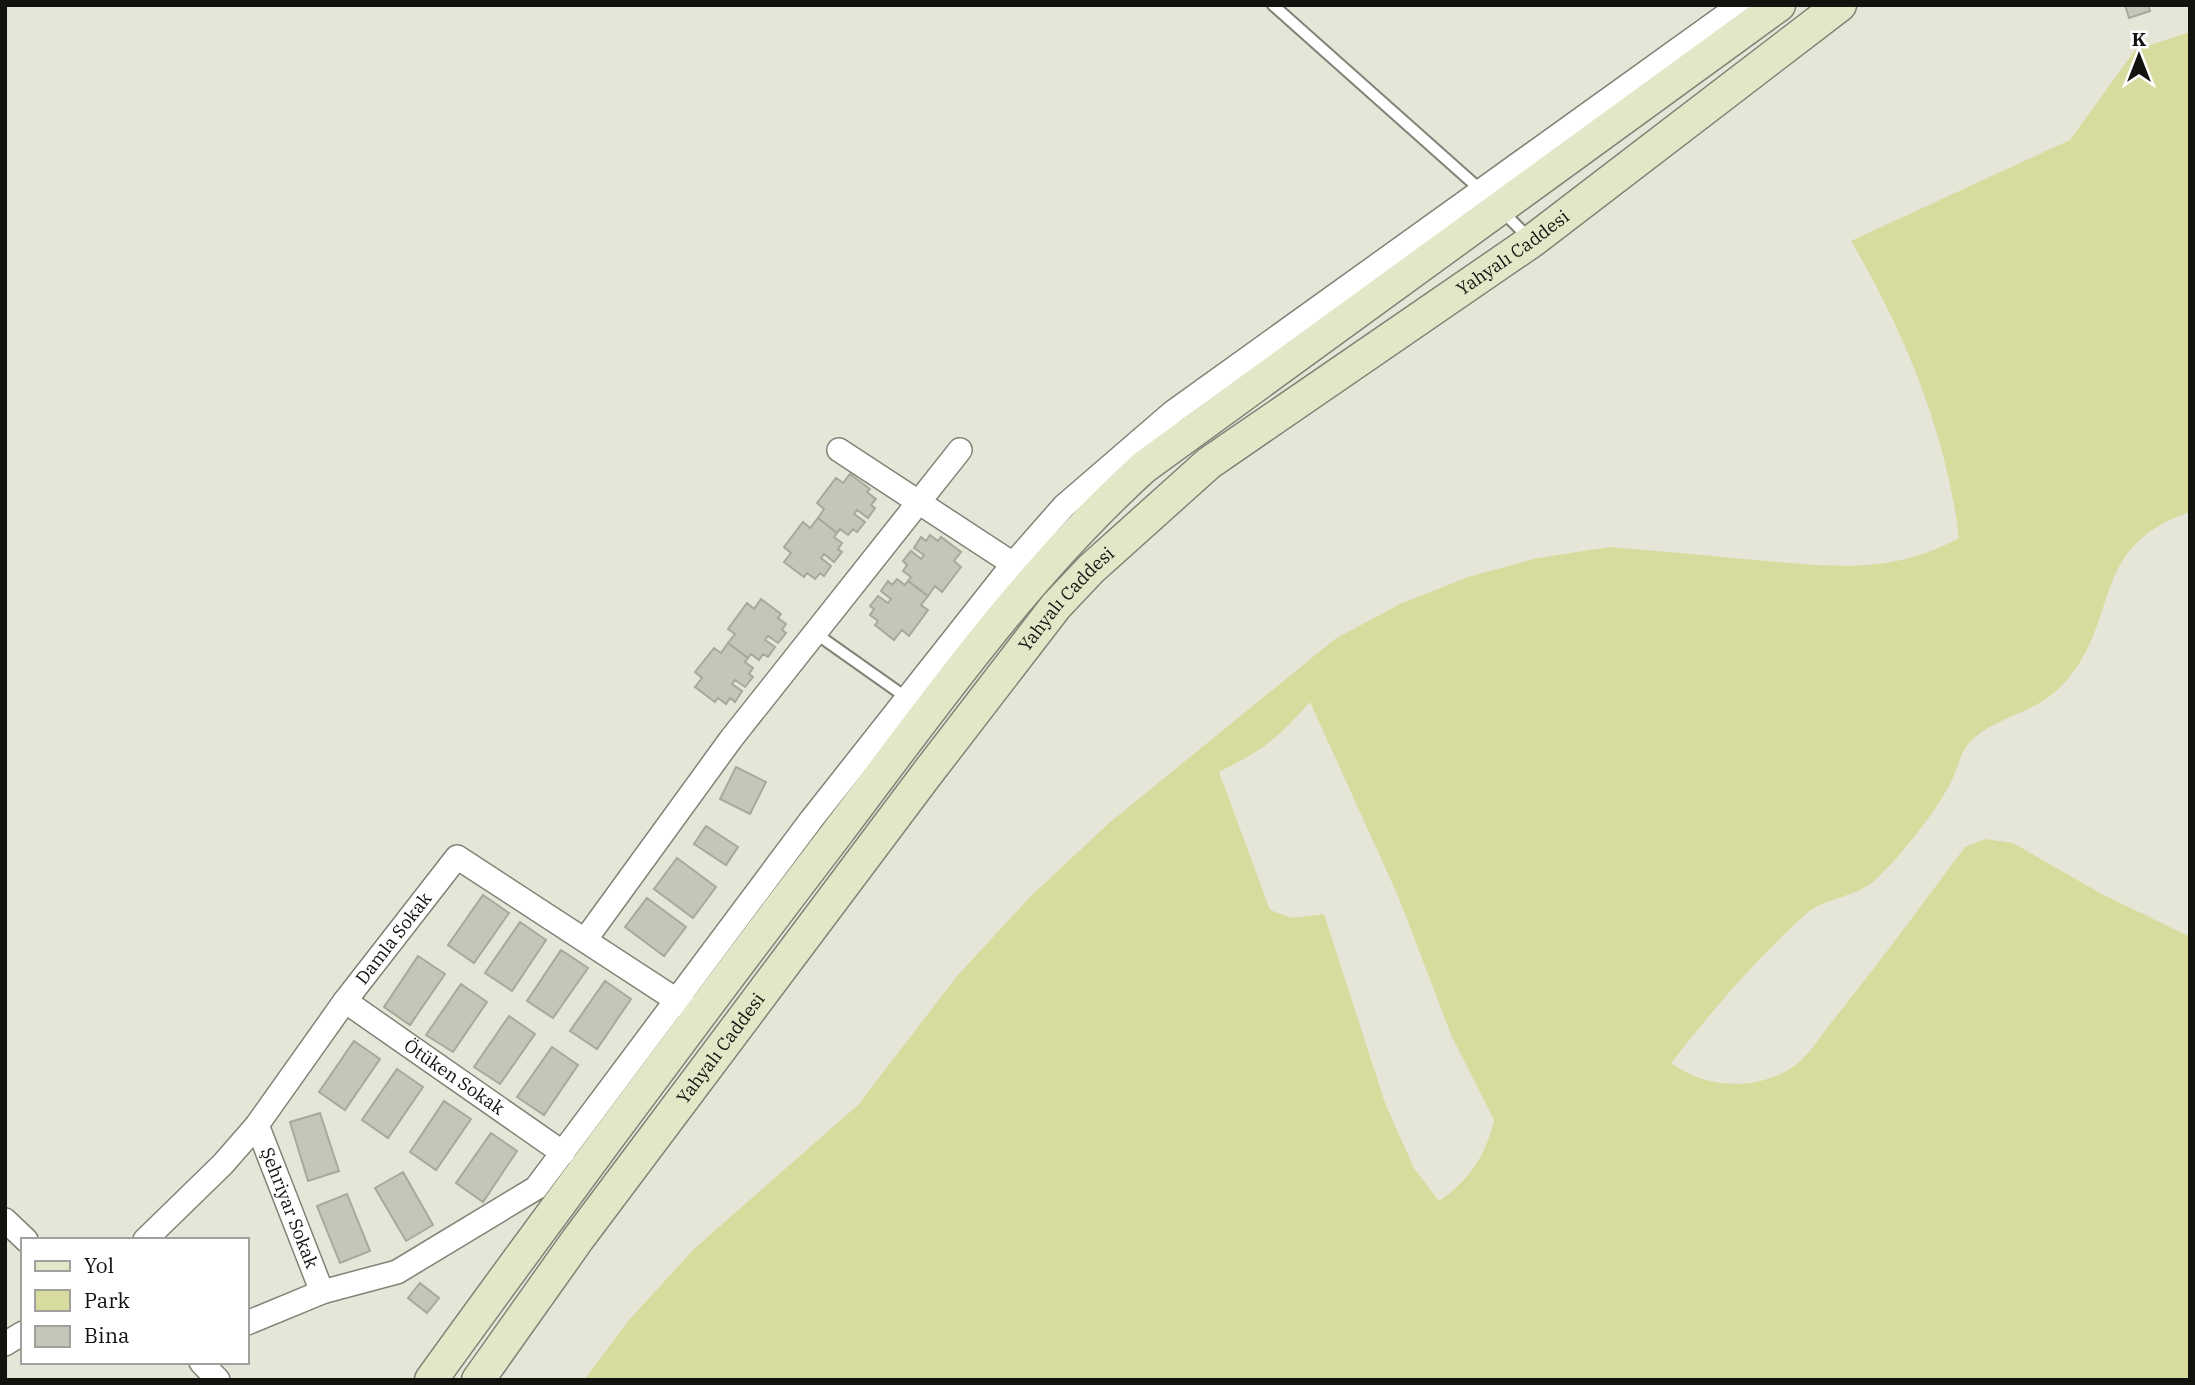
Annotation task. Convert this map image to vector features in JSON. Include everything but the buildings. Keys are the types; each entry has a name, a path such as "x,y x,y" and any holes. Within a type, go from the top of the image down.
{"main road":[{"name":"Yahyalı Caddesi","path":"431,1380 688,1008 993,628 1080,528 1144,467 1491,200 1779,5"},
{"name":"Yahyalı Caddesi","path":"478,1380 687,1092 1056,606 1127,534 1209,463 1532,241 1840,5"}],"street":[{"path":"248,1323 322,1292 397,1272 536,1188 688,1008 907,698 1013,564 1064,506 1135,442 1491,200 1740,5"},
{"path":"839,450 1013,564"},
{"path":"585,940 731,739 960,450"},
{"name":"Damla Sokak","path":"147,1238 196,1191 257,1125 345,1001 457,857 688,1008"},
{"name":"Ötüken Sokak","path":"345,1001 563,1153"},
{"name":"Şehriyar Sokak","path":"257,1125 322,1292"},
{"path":"5,1220 24,1238"},
{"path":"5,1344 21,1334"},
{"path":"203,1364 218,1380"}],"lane":[{"path":"1273,5 1491,200 1532,241"},
{"path":"815,633 907,698"}],"green space":[{"path":"2190,32 2190,512 2158,526 2136,544 2121,563 2084,656 2067,680 2044,700 1984,730 1973,739 1962,753 1952,780 1937,806 1895,860 1867,886 1807,913 1736,985 1671,1063 1700,1078 1733,1084 1767,1079 1797,1064 1813,1047 1965,847 1985,839 2013,843 2100,893 2190,937 2190,1380 584,1380 629,1320 695,1248 858,1105 957,976 1031,896 1109,823 1335,639 1400,604 1468,577 1538,558 1610,547 1859,566 1908,558 1959,538 1944,460 1920,384 1889,311 1851,241 2070,140 2135,50","holes":["1310,702 1398,896 1452,1037 1494,1120 1491,1133 1475,1166 1459,1185 1439,1201 1414,1168 1385,1103 1324,914 1292,918 1270,910 1219,772 1269,743"]}]}
